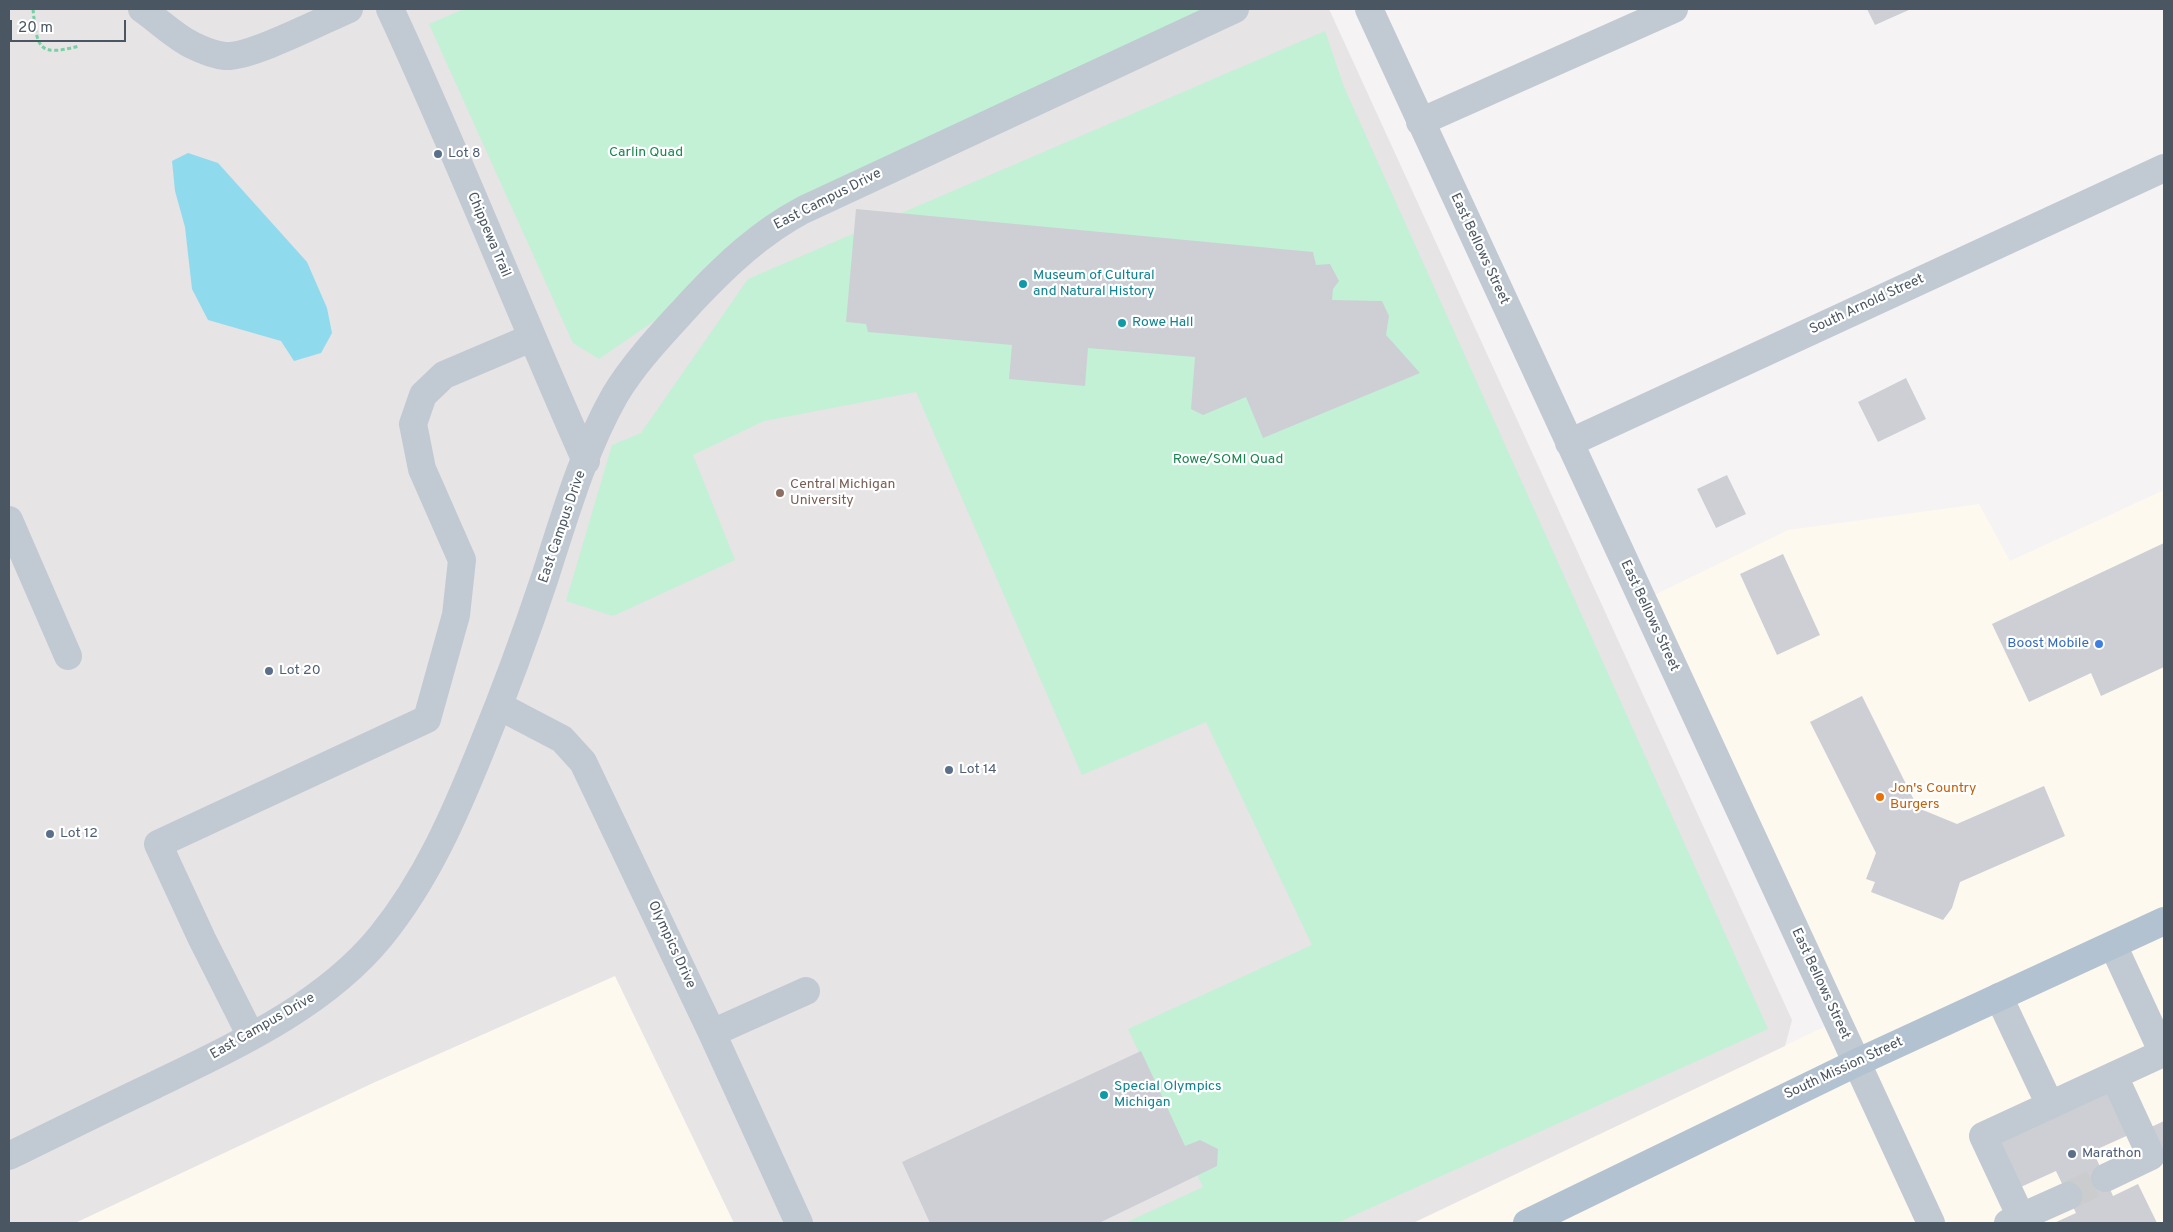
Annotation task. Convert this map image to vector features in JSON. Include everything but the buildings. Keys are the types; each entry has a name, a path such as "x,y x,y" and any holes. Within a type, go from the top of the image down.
{"main road":[{"name":"South Mission Street","path":"1527,1223 1856,1063 2164,921"}],"street":[{"path":"142,9 191,45 226,56 241,54 258,48 349,9"},
{"name":"Chippewa Trail","path":"390,9 416,64 531,338 586,461"},
{"name":"East Campus Drive","path":"9,1156 184,1071 251,1036 321,993 379,938 405,904 444,839 499,706 586,461 608,409 637,364 724,266 779,223 864,181 1236,9"},
{"name":"East Bellows Street","path":"1369,9 1931,1223"},
{"path":"1420,122 1674,9"},
{"name":"South Arnold Street","path":"1570,443 2164,168"},
{"path":"251,1036 202,939 158,844 427,719 456,616 462,560 422,468 413,424 423,395 444,375 531,338"},
{"path":"9,520 68,656"},
{"name":"Olympics Drive","path":"499,706 562,738 573,748 583,762 712,1033 799,1223"},
{"path":"2068,1196 2014,1220 1983,1136 2163,1053 2113,945"},
{"path":"712,1033 806,990"},
{"path":"1999,997 2050,1105"},
{"path":"2105,1178 2151,1156 2114,1076"}],"path":[{"path":"33,9 38,42 47,50 57,52 79,46"}],"shaded area":[{"name":"Central Michigan University","path":"9,9 1329,9 1792,1020 1785,1046 1413,1223 734,1223 615,976 373,1083 75,1223 9,1223"},
{"path":"2164,490 2164,1223 1412,1223 1828,1025 1642,601 1788,530 1979,504 2010,561"},
{"path":"615,976 734,1223 75,1223 373,1083"}],"green space":[{"name":"Carlin Quad","path":"464,9 1235,9 846,189 599,359 573,343 429,24"},
{"name":"Rowe/SOMI Quad","path":"1325,31 1344,87 1768,1029 1337,1223 1125,1223 1203,1187 1128,1029 1312,945 1206,722 1082,775 916,392 764,421 693,455 735,560 613,616 566,601 612,445 641,433 748,279"}],"water":[{"path":"188,153 218,163 307,262 327,308 332,333 321,353 294,361 281,341 208,320 192,289 185,227 175,191 172,161"}],"tunnel":[{"path":"2068,1196 2105,1178"}],"place":[{"name":"Lot 8","path":"438,154"},
{"name":"Museum of Cultural and Natural History","path":"1023,284"},
{"name":"Rowe Hall","path":"1122,323"},
{"name":"Central Michigan University","path":"780,493"},
{"name":"Boost Mobile","path":"2099,644"},
{"name":"Lot 20","path":"269,671"},
{"name":"Lot 14","path":"949,770"},
{"name":"Jon's Country Burgers","path":"1880,797"},
{"name":"Lot 12","path":"50,834"},
{"name":"Special Olympics Michigan","path":"1104,1095"},
{"name":"Marathon","path":"2072,1154"}]}
